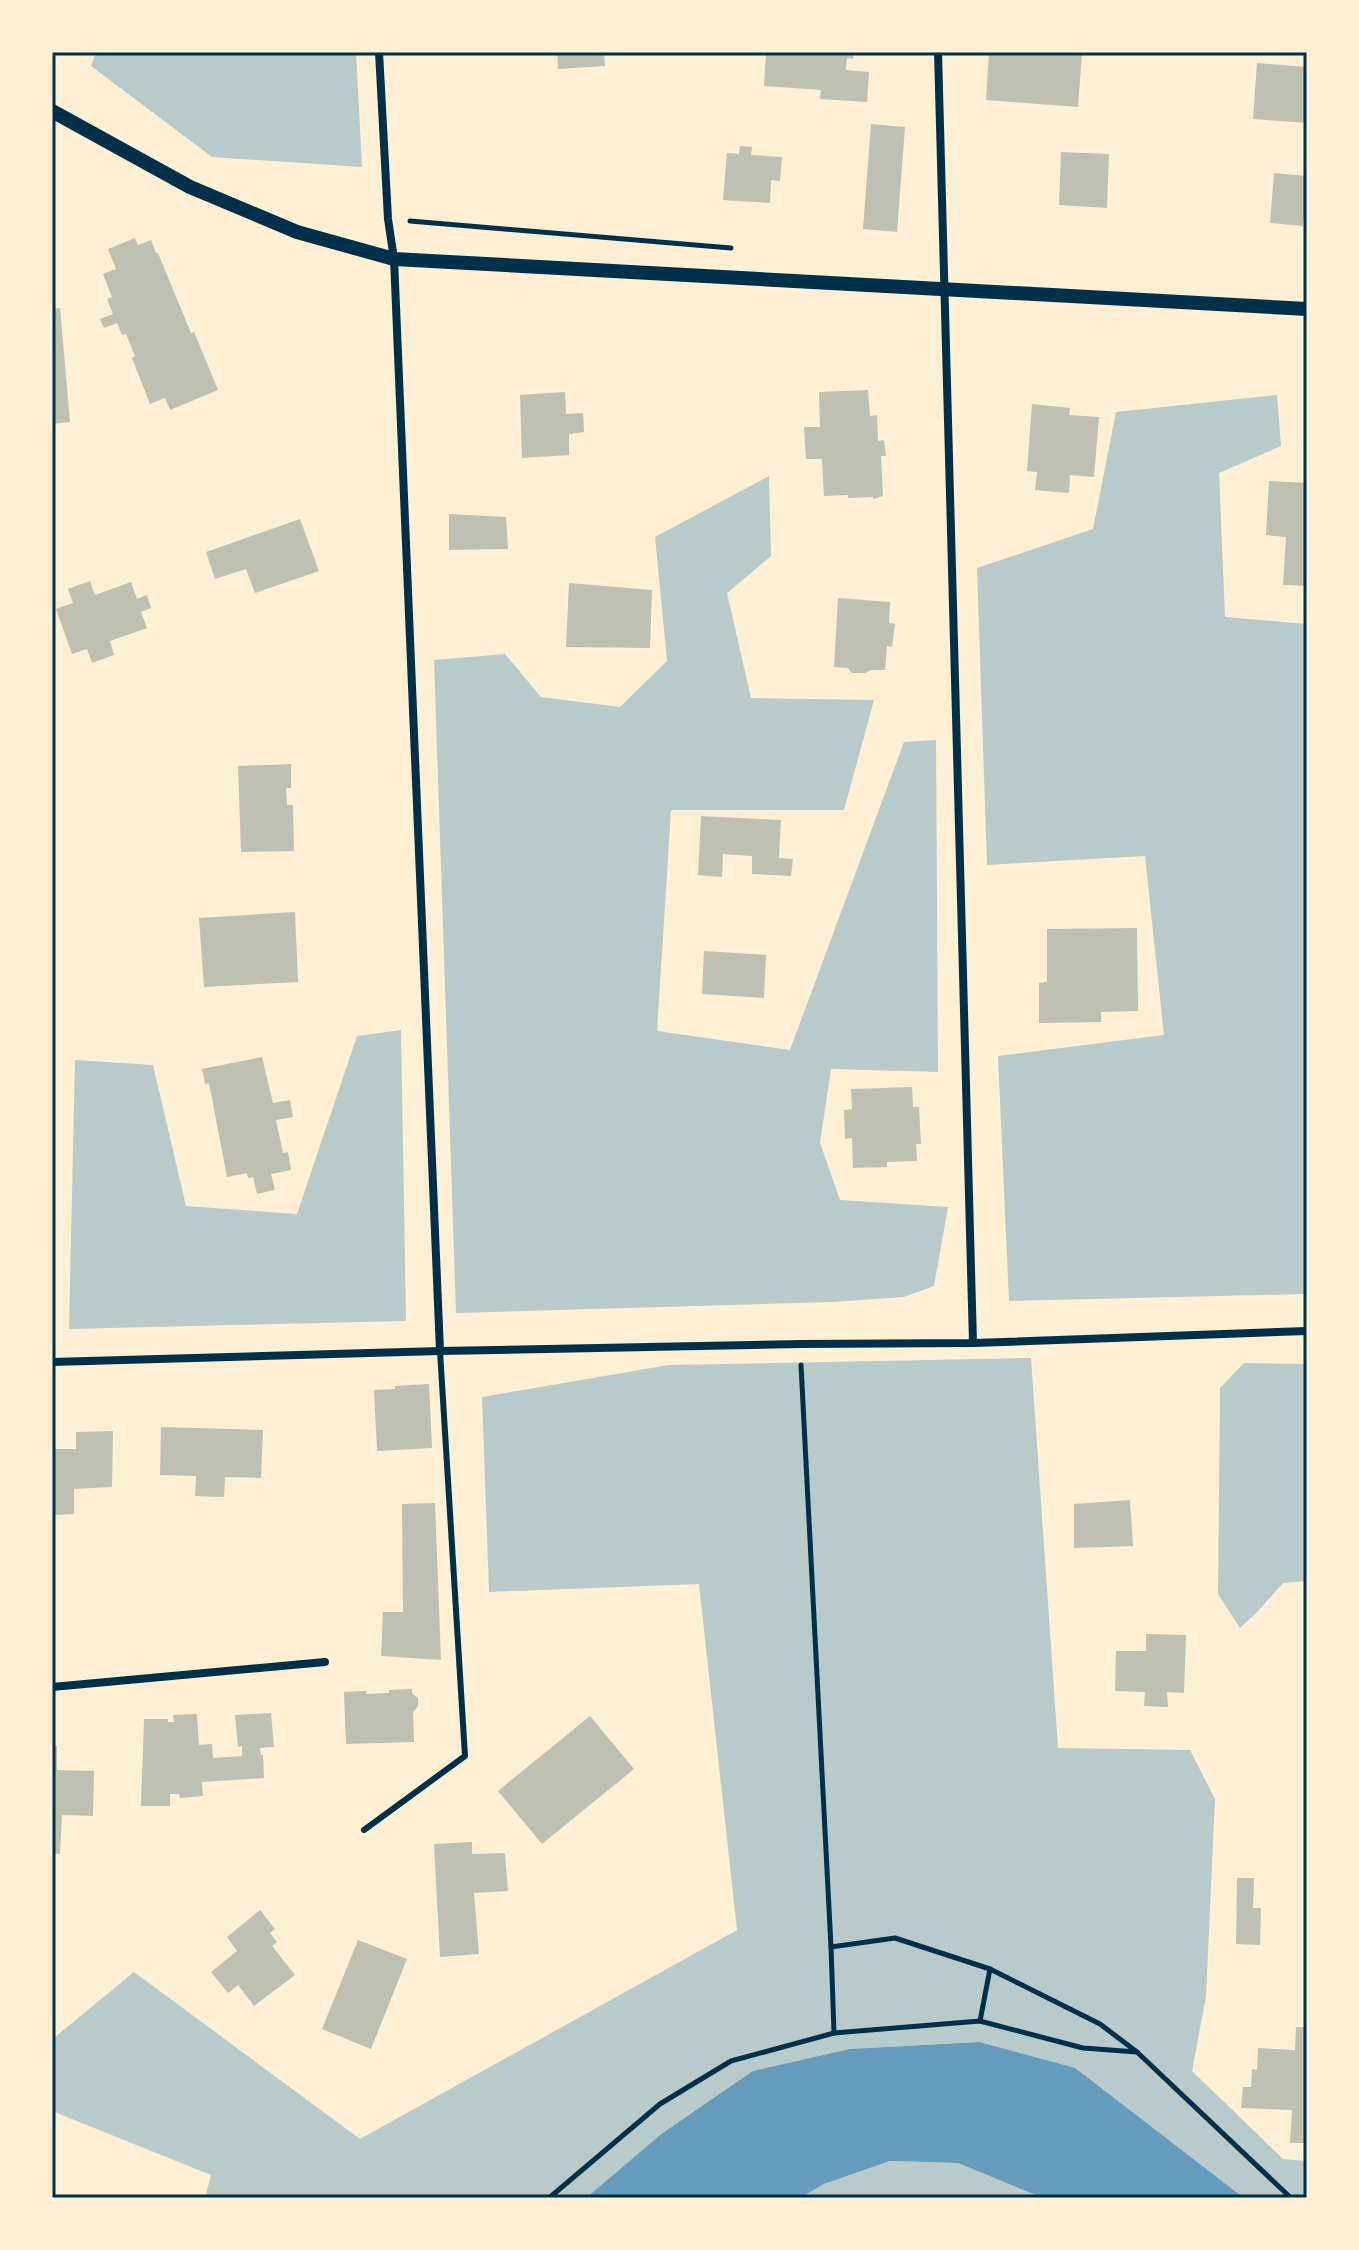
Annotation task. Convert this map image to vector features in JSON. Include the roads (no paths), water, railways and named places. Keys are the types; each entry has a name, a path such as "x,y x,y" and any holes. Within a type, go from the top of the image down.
{"street":[{"path":"379,52 388,219 394,259 440,1351"},
{"path":"938,52 973,1343"},
{"path":"52,111 190,187 297,232 394,259 1307,309"},
{"path":"52,1362 440,1351 973,1343 1307,1331"},
{"path":"52,1687 325,1662"}],"lane":[{"path":"364,1830 465,1756 440,1351"}],"water":[{"path":"979,2042 1075,2068 1244,2198 1043,2198 958,2163 890,2161 824,2184 800,2198 586,2198 660,2135 753,2071 850,2049"}]}
